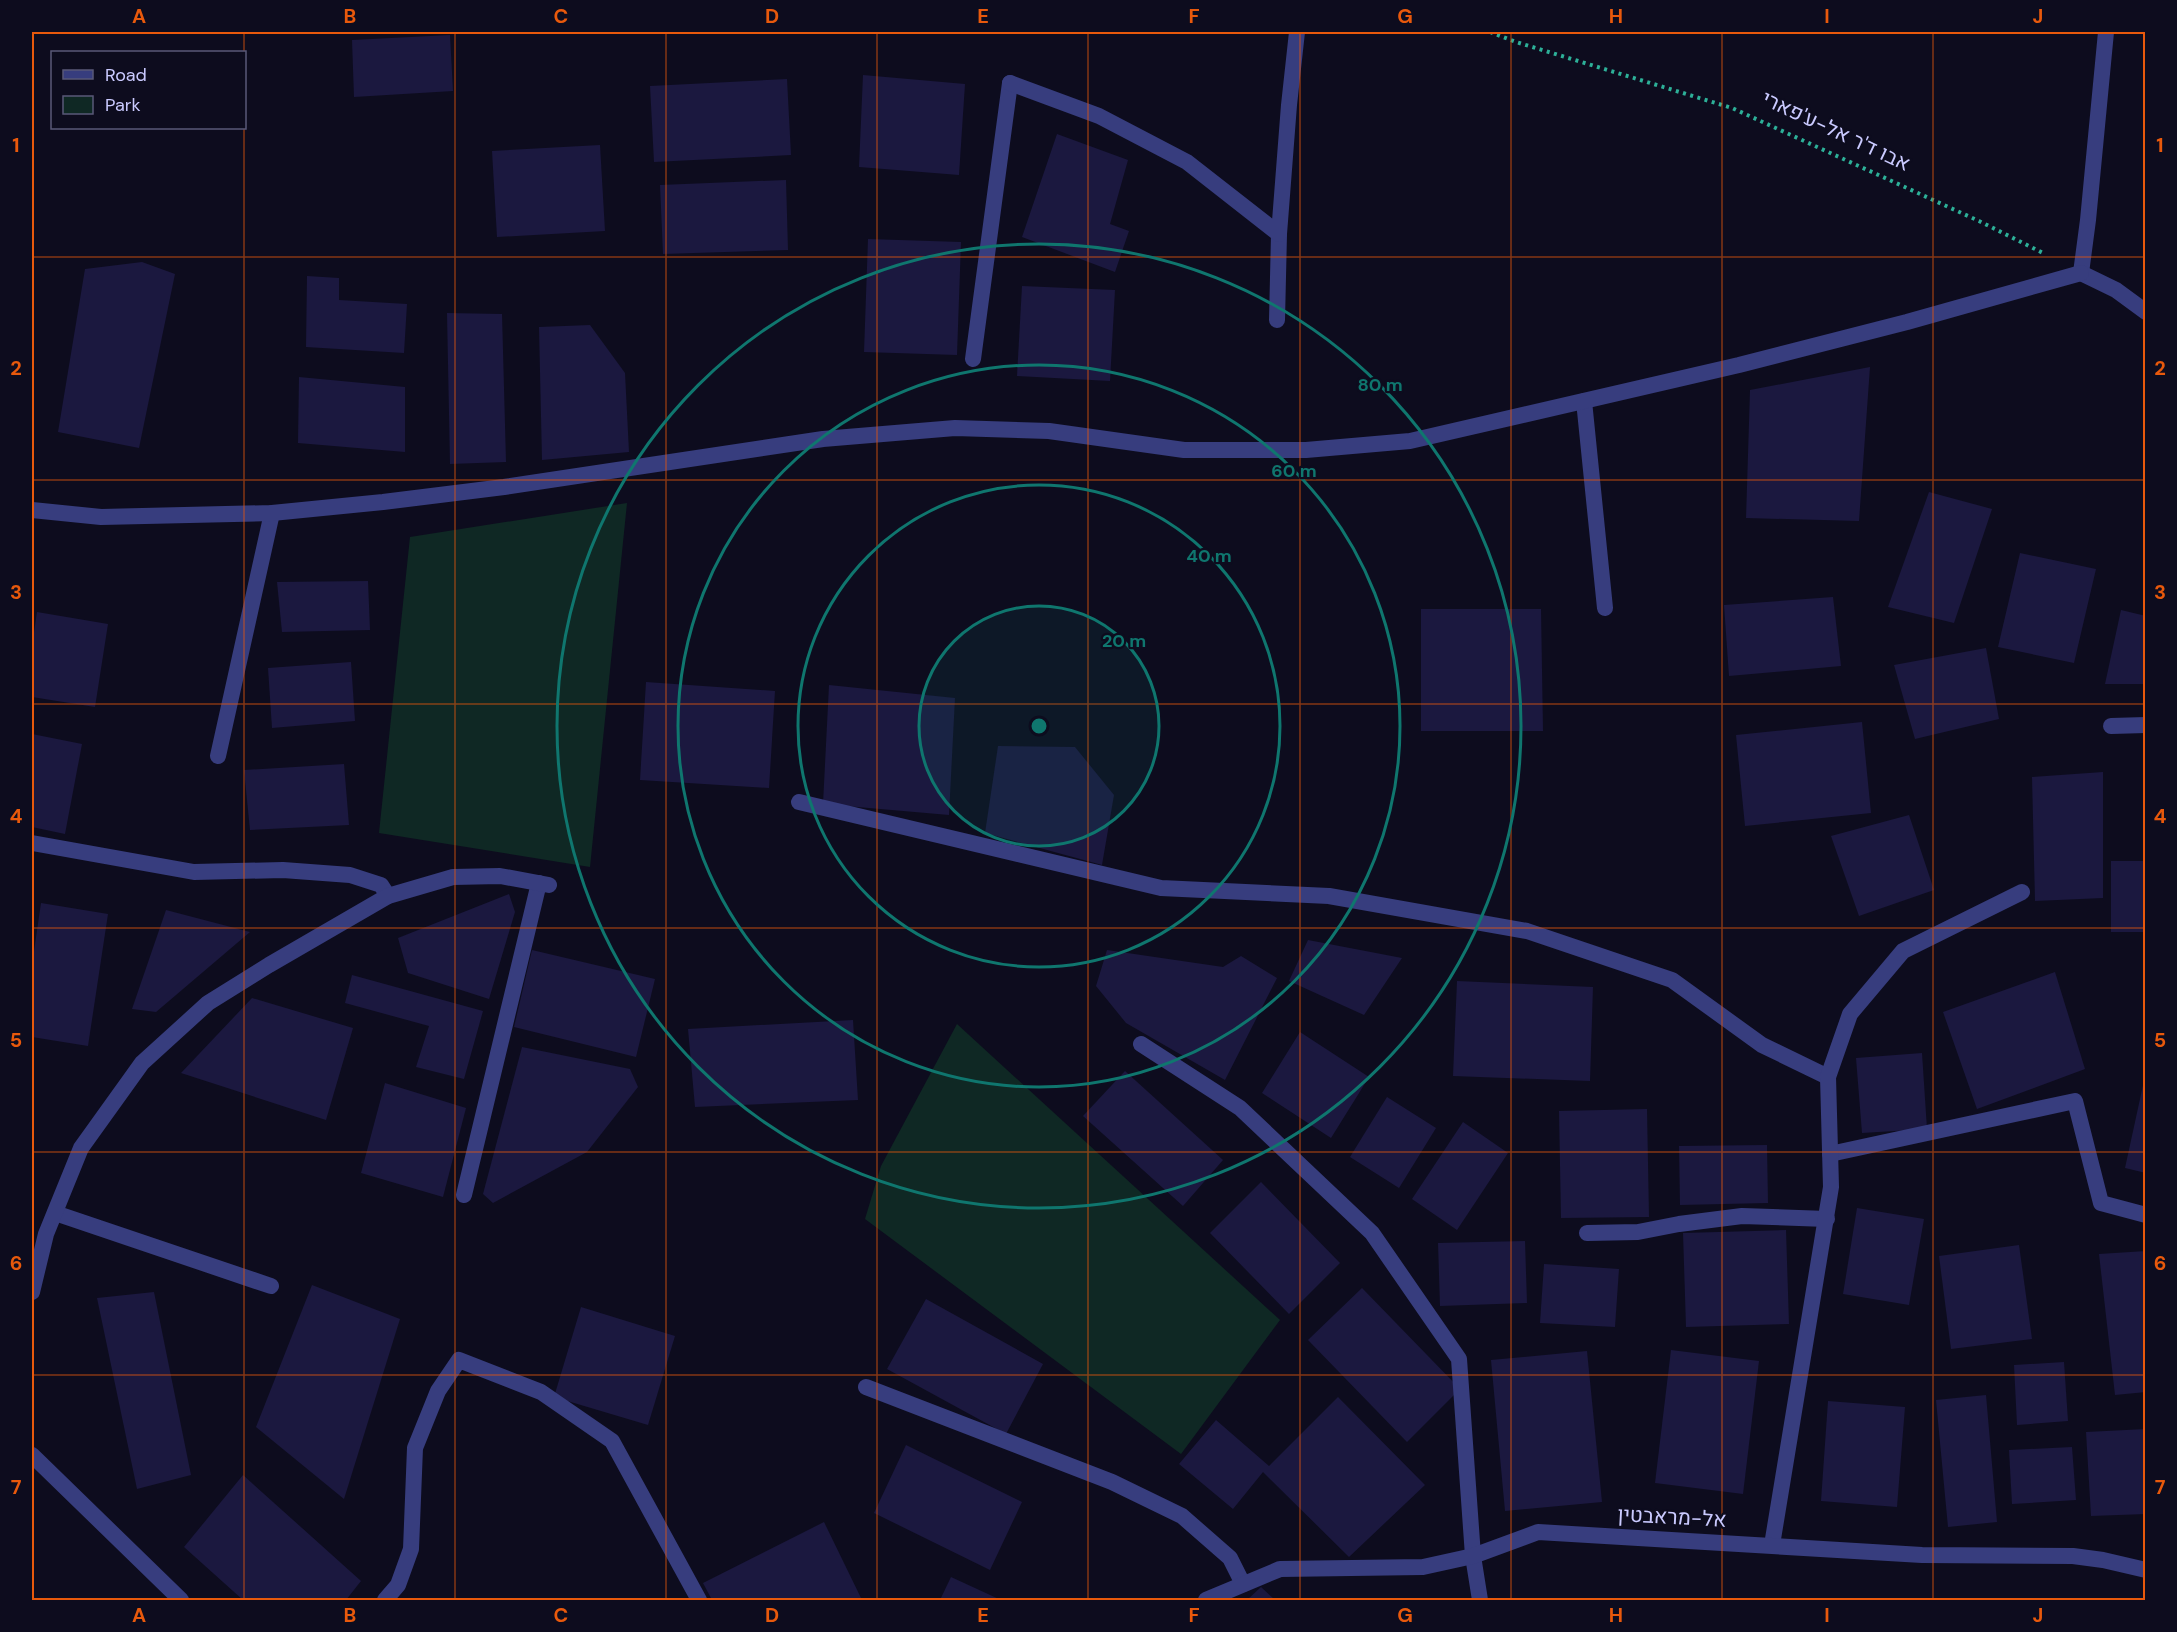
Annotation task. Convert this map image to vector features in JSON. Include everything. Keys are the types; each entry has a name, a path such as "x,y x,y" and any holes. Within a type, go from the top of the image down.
{"street":[{"path":"1277,320 1279,234 1297,32"},
{"path":"2081,273 2106,32"},
{"path":"973,359 1010,83 1099,116 1187,162 1279,234"},
{"path":"32,510 101,516 272,513 504,487 835,438 955,429 1049,431 1184,450 1306,450 1410,441 1907,322 2081,273 2116,290 2145,312"},
{"path":"1584,401 1605,608"},
{"path":"219,756 272,513"},
{"path":"2111,726 2145,725"},
{"path":"799,802 1161,888 1329,896 1527,931 1672,980 1762,1045 1828,1077"},
{"path":"32,843 195,872 283,870 350,875 381,885 388,896"},
{"path":"32,1292 46,1234 81,1148 142,1063 208,1003 388,896 453,877 500,876 544,884 464,1195"},
{"path":"1772,1545 1832,1187 1828,1077 1850,1014 1903,951 2022,892"},
{"path":"1141,1044 1240,1108 1372,1233 1459,1359 1473,1556 1480,1600"},
{"path":"1830,1154 2075,1101 2101,1203 2145,1215"},
{"path":"55,1213 271,1286"},
{"path":"1587,1233 1638,1233 1679,1224 1742,1216 1827,1219"},
{"path":"385,1600 398,1585 411,1549 415,1448 438,1391 459,1360 541,1392 612,1441 699,1600"},
{"path":"866,1387 1112,1482 1182,1516 1230,1558 1244,1584"},
{"path":"32,1455 181,1600"},
{"name":"אל-מראבטין","path":"1206,1600 1280,1569 1423,1567 1473,1556 1538,1532 1922,1555 2073,1556 2145,1570"}],"path":[{"name":"אבו ד'ר אל-ע'פארי","path":"1490,32 1732,108 1979,221 2081,273"}],"green space":[{"path":"627,503 590,867 379,833 410,537"},
{"path":"957,1024 1280,1320 1181,1454 865,1219 881,1166"}],"building":[{"path":"450,35 453,91 354,97 352,40"},
{"path":"863,75 965,84 959,175 859,167"},
{"path":"787,79 791,155 654,162 650,86"},
{"path":"1057,134 1128,160 1110,224 1129,231 1115,272 1022,237"},
{"path":"600,145 605,231 497,237 492,151"},
{"path":"786,180 788,250 663,254 660,185"},
{"path":"868,239 961,242 957,355 864,352"},
{"path":"142,262 175,274 139,448 58,432 85,269"},
{"path":"307,276 339,278 339,300 407,304 404,353 306,347"},
{"path":"1022,286 1115,290 1110,381 1017,376"},
{"path":"447,313 502,314 506,462 450,464"},
{"path":"590,325 625,373 629,452 542,460 539,327"},
{"path":"1870,367 1859,521 1746,518 1750,390"},
{"path":"299,377 405,387 405,452 298,443"},
{"path":"1929,492 1992,509 1954,623 1888,607"},
{"path":"2020,553 2096,569 2074,663 1998,647"},
{"path":"368,581 370,630 282,632 277,582"},
{"path":"1833,597 1841,666 1729,676 1724,605"},
{"path":"1421,609 1541,609 1543,731 1421,731"},
{"path":"2121,610 2146,616 2146,684 2105,684"},
{"path":"37,612 108,624 95,707 32,697 32,646"},
{"path":"1986,648 1999,719 1915,739 1894,665"},
{"path":"351,662 355,721 272,728 268,668"},
{"path":"646,682 775,691 769,788 640,780"},
{"path":"829,685 955,698 949,815 823,804"},
{"path":"1862,722 1871,813 1745,826 1736,735"},
{"path":"32,734 82,744 65,834 32,827"},
{"path":"998,746 1075,747 1114,795 1102,865 985,833"},
{"path":"344,764 349,825 250,830 244,770"},
{"path":"2103,772 2103,898 2035,901 2032,777"},
{"path":"1909,815 1934,890 1859,916 1831,836"},
{"path":"2111,861 2146,861 2146,932 2111,932"},
{"path":"509,894 515,912 489,999 408,973 398,938"},
{"path":"41,903 108,914 88,1046 32,1037 32,965"},
{"path":"166,910 250,932 156,1012 132,1009"},
{"path":"1308,940 1402,958 1364,1015 1289,981"},
{"path":"532,950 655,979 636,1057 514,1027"},
{"path":"1107,950 1223,967 1241,956 1277,978 1225,1080 1126,1023 1096,986"},
{"path":"2055,972 2085,1069 1977,1109 1943,1012"},
{"path":"352,975 483,1011 464,1079 416,1067 429,1026 345,1003"},
{"path":"1457,981 1593,987 1590,1081 1453,1076"},
{"path":"252,998 353,1028 326,1120 181,1073"},
{"path":"853,1020 858,1100 695,1107 688,1029"},
{"path":"1300,1032 1369,1077 1331,1138 1262,1093"},
{"path":"522,1047 630,1069 638,1087 587,1152 493,1203 483,1194"},
{"path":"1922,1053 1927,1129 1862,1133 1856,1058"},
{"path":"1125,1071 1223,1160 1183,1206 1083,1116"},
{"path":"2146,1076 2146,1173 2125,1168"},
{"path":"385,1083 466,1108 443,1197 361,1173"},
{"path":"1387,1097 1436,1128 1399,1188 1350,1157"},
{"path":"1647,1109 1649,1217 1561,1218 1559,1111"},
{"path":"1463,1122 1508,1153 1457,1230 1412,1199"},
{"path":"1767,1145 1768,1203 1680,1205 1679,1146"},
{"path":"1261,1182 1340,1263 1289,1314 1210,1233"},
{"path":"1857,1208 1924,1219 1909,1305 1843,1294"},
{"path":"1786,1230 1789,1324 1686,1327 1683,1233"},
{"path":"1525,1241 1527,1303 1440,1306 1438,1243"},
{"path":"2019,1245 2032,1339 1951,1349 1939,1256"},
{"path":"2146,1251 2146,1392 2115,1395 2099,1254"},
{"path":"1544,1264 1619,1269 1615,1327 1540,1323"},
{"path":"312,1285 400,1319 344,1499 256,1427"},
{"path":"1362,1288 1460,1389 1407,1442 1308,1340"},
{"path":"154,1292 191,1475 137,1489 97,1298"},
{"path":"926,1299 1043,1364 1006,1434 887,1369"},
{"path":"581,1307 675,1336 648,1425 554,1397"},
{"path":"1671,1350 1759,1361 1743,1494 1655,1483"},
{"path":"1587,1351 1602,1502 1505,1511 1491,1360"},
{"path":"2064,1362 2068,1421 2017,1425 2014,1365"},
{"path":"1986,1395 1997,1522 1948,1527 1936,1400"},
{"path":"1338,1397 1425,1485 1349,1557 1263,1472 1233,1509 1179,1464 1216,1420 1269,1466"},
{"path":"1828,1401 1905,1407 1897,1507 1821,1501"},
{"path":"2146,1429 2146,1514 2091,1516 2086,1432"},
{"path":"906,1445 1022,1502 990,1570 874,1513"},
{"path":"2072,1447 2076,1500 2012,1504 2009,1450"},
{"path":"243,1475 361,1581 346,1600 243,1600 184,1547"},
{"path":"824,1522 862,1600 712,1600 703,1583"},
{"path":"951,1577 1001,1600 940,1600"},
{"path":"1261,1587 1275,1600 1247,1600"}]}
